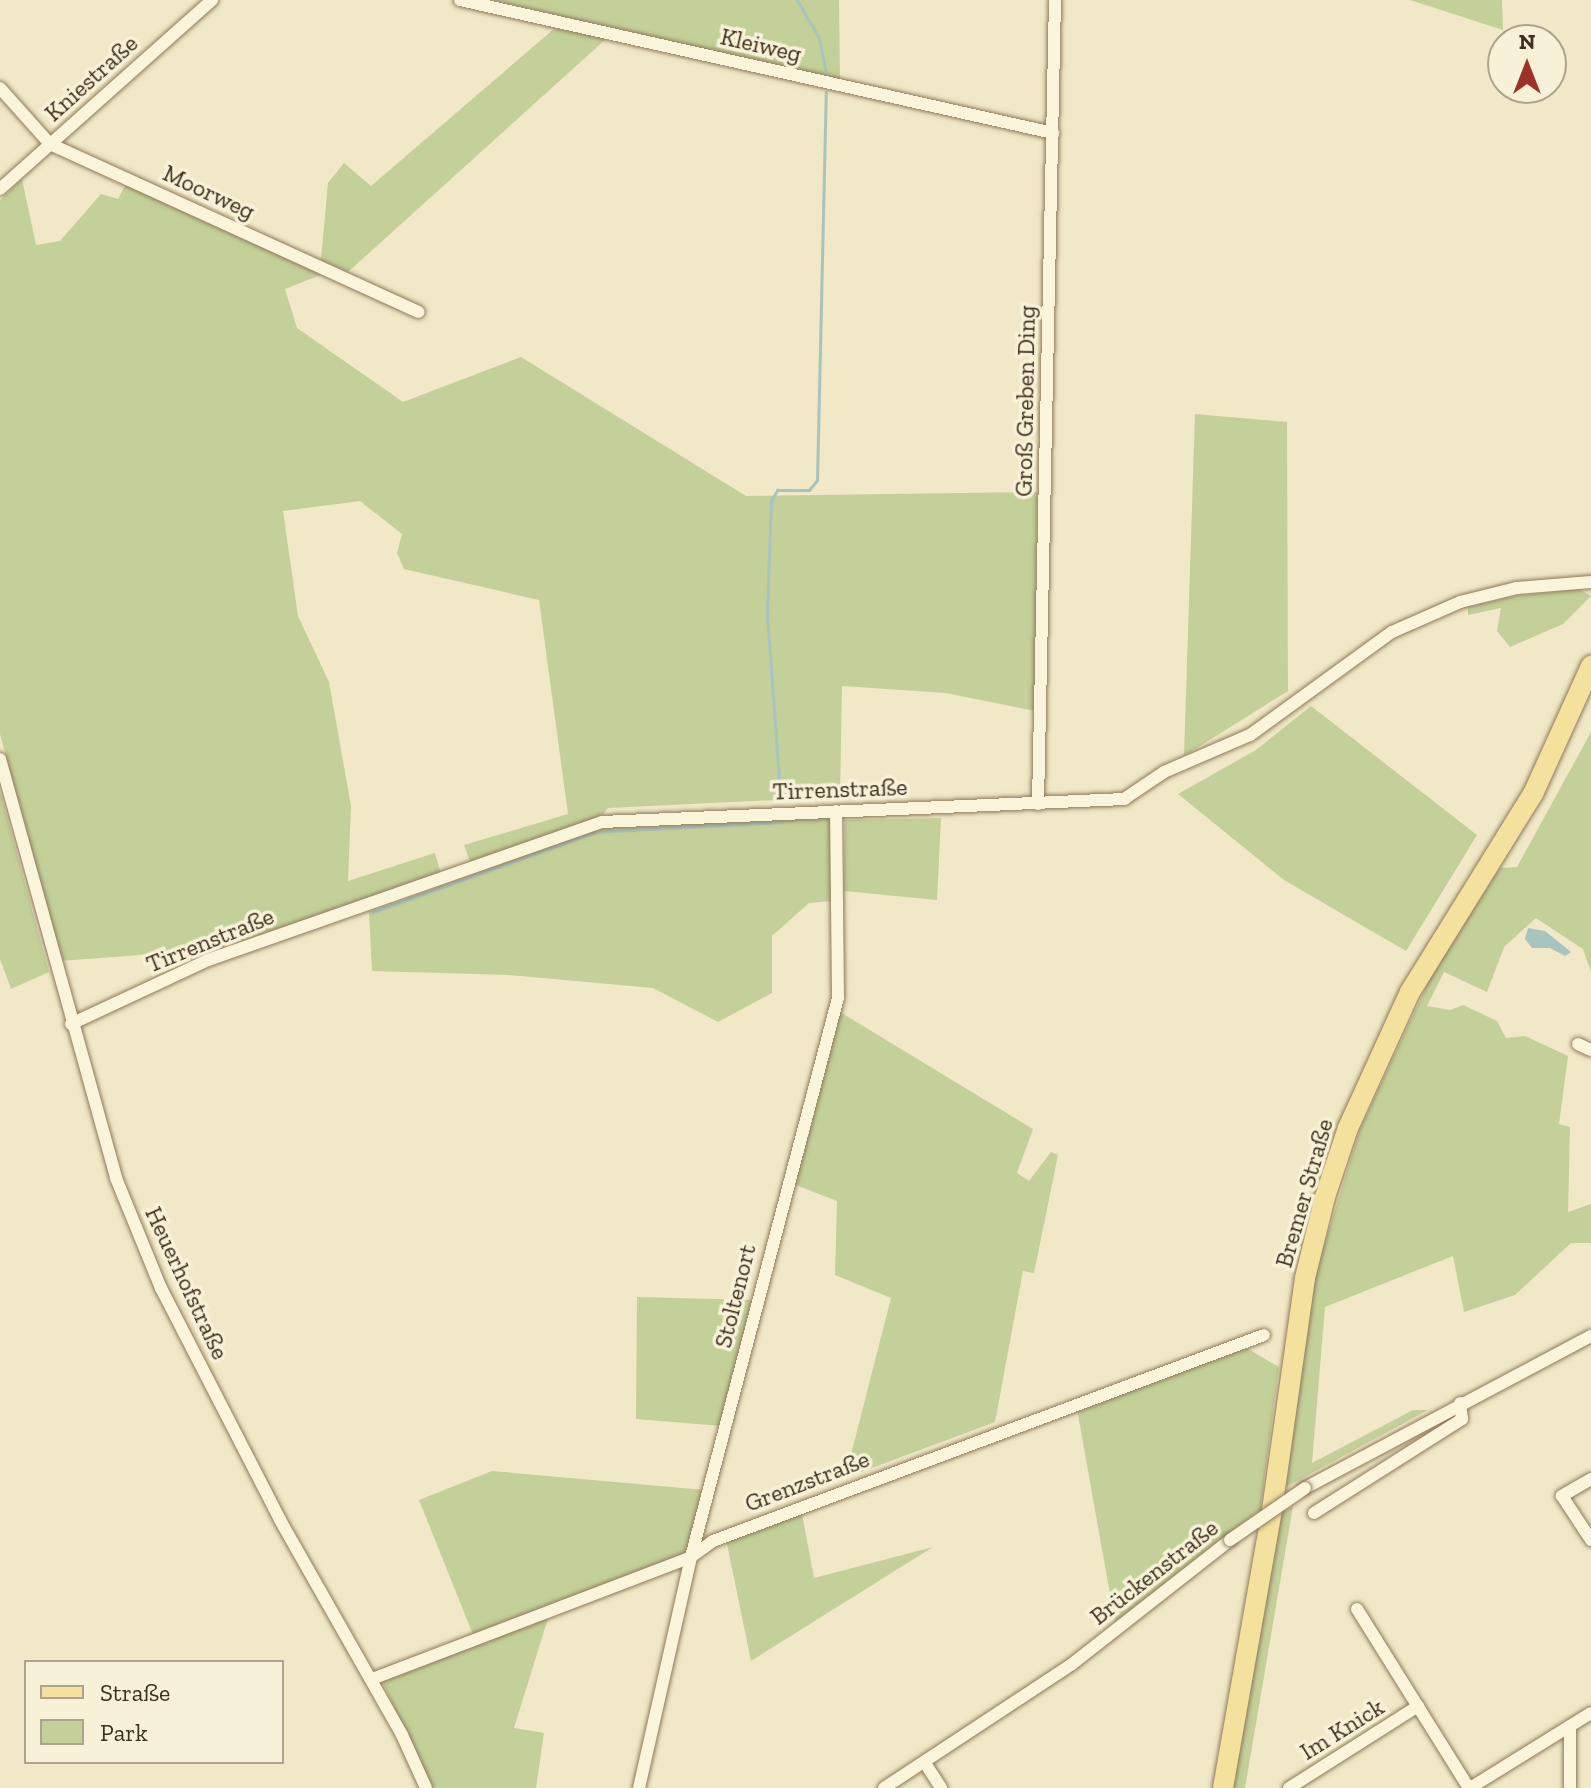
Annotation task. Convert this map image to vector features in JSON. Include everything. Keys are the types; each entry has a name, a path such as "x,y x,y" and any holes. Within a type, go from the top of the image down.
{"main road":[{"name":"Bremer Straße","path":"1223,1788 1272,1510 1305,1278 1325,1197 1348,1128 1410,992 1533,794 1591,666"}],"street":[{"name":"Kniestraße","path":"0,189 212,0"},
{"name":"Kleiweg","path":"460,0 1053,133"},
{"name":"Groß Greben Ding","path":"1038,804 1055,0"},
{"name":"Moorweg","path":"0,88 50,144 418,312"},
{"name":"Tirrenstraße","path":"71,1024 208,960 602,822 1038,804 1133,796 1164,772 1250,735 1392,632 1460,602 1517,588 1586,582"},
{"name":"Heuerhofstraße","path":"0,759 116,1178 161,1288 280,1520 372,1679 426,1788"},
{"name":"Stoltenort","path":"639,1788 691,1557 838,998 836,811"},
{"path":"1578,1044 1591,1050"},
{"name":"Grenzstraße","path":"372,1679 691,1557 713,1541 1264,1335"},
{"name":"Brückenstraße","path":"884,1788 1072,1664 1230,1540 1305,1488 1460,1403 1544,1364 1591,1336"},
{"path":"1314,1513 1462,1419 1460,1403"},
{"path":"1591,1479 1562,1496 1591,1540"},
{"name":"Im Knick","path":"1357,1609 1469,1788"},
{"name":"Im Knick","path":"1289,1788 1418,1706"},
{"path":"1469,1788 1591,1713"},
{"path":"1570,1726 1570,1788"},
{"path":"925,1763 941,1788"}],"green space":[{"path":"492,0 839,0 840,80"},
{"path":"1410,0 1502,0 1503,24 1487,25"},
{"path":"555,28 607,38 348,272 321,260 328,183 344,163 371,186"},
{"path":"22,179 36,245 60,241 101,194 118,199 127,182 323,274 285,289 297,328 403,402 521,357 746,496 1037,492 1035,711 946,693 842,686 840,797 608,808 601,817 471,864 464,845 568,814 539,600 404,569 397,553 402,534 360,501 283,511 298,616 329,682 351,806 348,881 435,853 441,874 169,965 153,954 60,961 0,734 0,200"},
{"path":"1195,414 1287,422 1288,691 1184,756"},
{"path":"1579,589 1591,596 1563,624 1510,647 1497,631 1501,608 1468,615 1468,607 1515,596"},
{"path":"1311,706 1477,835 1406,951 1284,880 1178,794 1256,750"},
{"path":"1591,732 1591,972 1583,949 1536,918 1504,947 1487,992 1444,972 1427,1006 1450,1010 1463,1005 1497,1021 1506,1038 1525,1036 1568,1056 1559,1124 1570,1127 1568,1212 1591,1204 1591,1243 1571,1243 1515,1295 1464,1312 1453,1256 1325,1307 1312,1463 1413,1410 1428,1410 1286,1487 1314,1279 1360,1129 1435,968 1500,868 1517,867"},
{"path":"0,791 49,972 11,989 0,959"},
{"path":"831,815 832,901 809,903 772,936 772,993 718,1022 653,988 509,975 372,971 369,912 602,827"},
{"path":"941,818 937,900 844,891 845,820"},
{"path":"840,1012 1033,1129 1017,1173 1029,1181 1051,1152 1058,1155 1034,1273 1023,1271 995,1422 845,1478 891,1298 835,1275 837,1201 793,1184"},
{"path":"637,1297 755,1300 722,1426 636,1419"},
{"path":"1245,1347 1279,1367 1260,1510 1115,1622 1077,1409"},
{"path":"492,1471 705,1490 688,1555 474,1637 419,1500"},
{"path":"1293,1506 1245,1788 1232,1788 1278,1515"},
{"path":"801,1509 814,1578 933,1547 751,1661 726,1539"},
{"path":"549,1615 514,1728 544,1733 536,1788 432,1788 382,1681"}],"water":[{"path":"1528,928 1545,931 1571,952 1565,956 1550,948 1532,948 1525,939"}],"waterway":[{"path":"797,0 819,38 825,70"},
{"path":"780,792 767,613 771,501 777,490 809,490 817,480 826,92"},
{"path":"373,912 595,832 782,822"}]}
